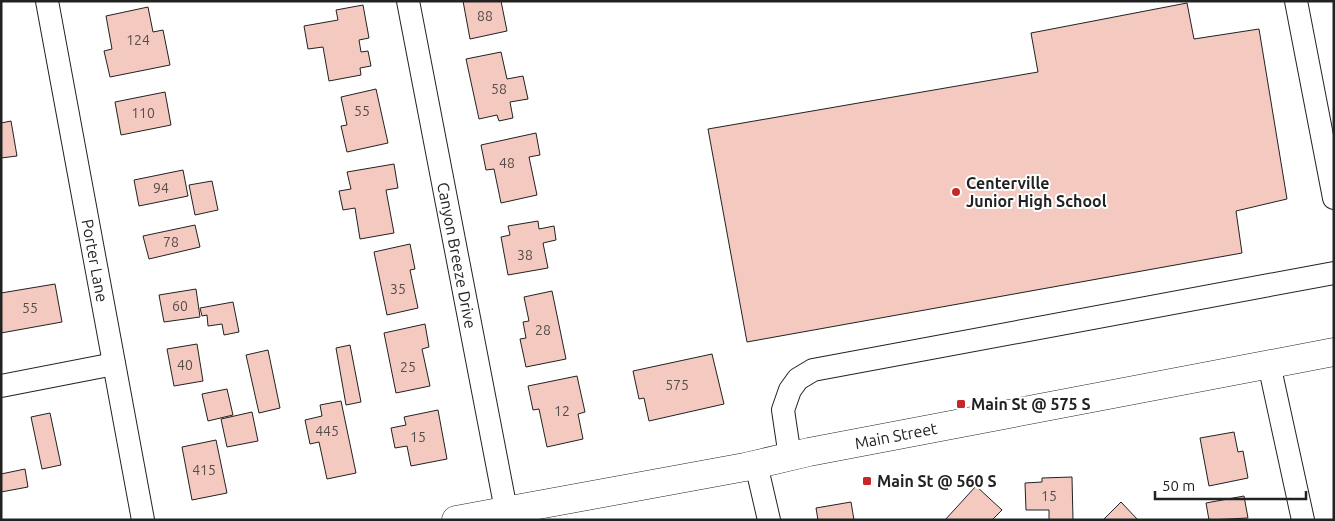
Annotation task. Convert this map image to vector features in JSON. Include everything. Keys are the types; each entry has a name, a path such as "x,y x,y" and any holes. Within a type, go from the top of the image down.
{"main road":[{"name":"Main Street","path":"456,520 1334,352"}],"street":[{"name":"Porter Lane","path":"48,1 143,520"},
{"name":"Canyon Breeze Drive","path":"408,1 506,510"},
{"path":"1296,1 1334,198"},
{"path":"790,457 783,410 790,390 798,379 813,370 1334,273"},
{"path":"1,386 114,364"},
{"path":"1269,364 1303,520"},
{"path":"756,464 768,520"}],"building":[{"path":"463,1 501,1 507,31 470,39"},
{"path":"1187,3 1194,39 1259,29 1287,199 1236,211 1242,253 747,342 708,129 1038,72 1031,33"},
{"path":"363,5 369,38 359,40 361,52 368,51 371,66 360,68 361,75 329,81 323,47 308,49 304,26 338,20 336,10"},
{"path":"148,7 153,32 163,30 170,65 110,77 104,51 112,49 106,16"},
{"path":"501,52 507,79 523,76 528,99 510,102 513,118 499,121 497,115 479,119 466,59"},
{"path":"376,89 388,143 347,152 341,126 347,125 341,97"},
{"path":"165,92 171,125 121,135 115,102"},
{"path":"11,121 17,156 1,158 1,123"},
{"path":"536,133 540,155 529,157 537,195 501,203 494,169 486,170 481,145"},
{"path":"394,164 398,188 386,190 394,233 360,239 355,208 343,210 339,191 351,189 347,172"},
{"path":"183,170 188,196 139,206 134,180"},
{"path":"212,181 218,210 195,215 189,185"},
{"path":"538,221 539,229 554,226 556,240 543,243 548,268 508,275 501,237 510,235 508,226"},
{"path":"195,225 200,247 149,259 143,236"},
{"path":"410,244 415,269 410,270 418,308 387,315 374,252"},
{"path":"55,284 62,322 1,333 1,293"},
{"path":"196,289 200,317 164,322 159,295"},
{"path":"552,291 566,359 526,367 520,339 526,338 523,322 529,321 524,297"},
{"path":"233,302 239,332 224,335 222,324 208,326 207,315 202,316 200,308"},
{"path":"425,324 429,347 422,349 430,386 396,393 384,333"},
{"path":"197,344 203,381 174,386 167,349"},
{"path":"350,345 361,402 346,405 336,348"},
{"path":"268,350 280,408 259,413 246,355"},
{"path":"712,354 724,404 649,421 644,398 639,399 633,371"},
{"path":"577,376 585,412 578,414 583,439 547,447 539,409 533,410 528,386"},
{"path":"227,389 233,415 208,421 202,394"},
{"path":"341,401 356,473 327,479 319,442 310,444 305,420 322,416 320,405"},
{"path":"438,410 447,459 411,466 407,446 395,448 391,428 406,425 404,417"},
{"path":"252,412 258,441 227,447 221,419"},
{"path":"50,413 61,465 42,469 31,417"},
{"path":"1234,432 1238,452 1243,451 1248,478 1209,486 1200,438"},
{"path":"216,440 227,493 192,500 182,447"},
{"path":"25,469 28,487 1,492 1,474"},
{"path":"1072,477 1073,520 1049,520 1049,510 1026,510 1025,483 1042,482 1042,478"},
{"path":"976,486 1002,510 992,520 945,520"},
{"path":"1244,496 1248,518 1209,520 1206,503"},
{"path":"851,502 854,520 818,520 816,508"},
{"path":"1121,502 1138,520 1103,520"}],"place":[{"name":"Centerville Junior High School","path":"956,192"},
{"name":"Main St @ 575 S","path":"961,404"},
{"name":"Main St @ 560 S","path":"867,481"}]}
